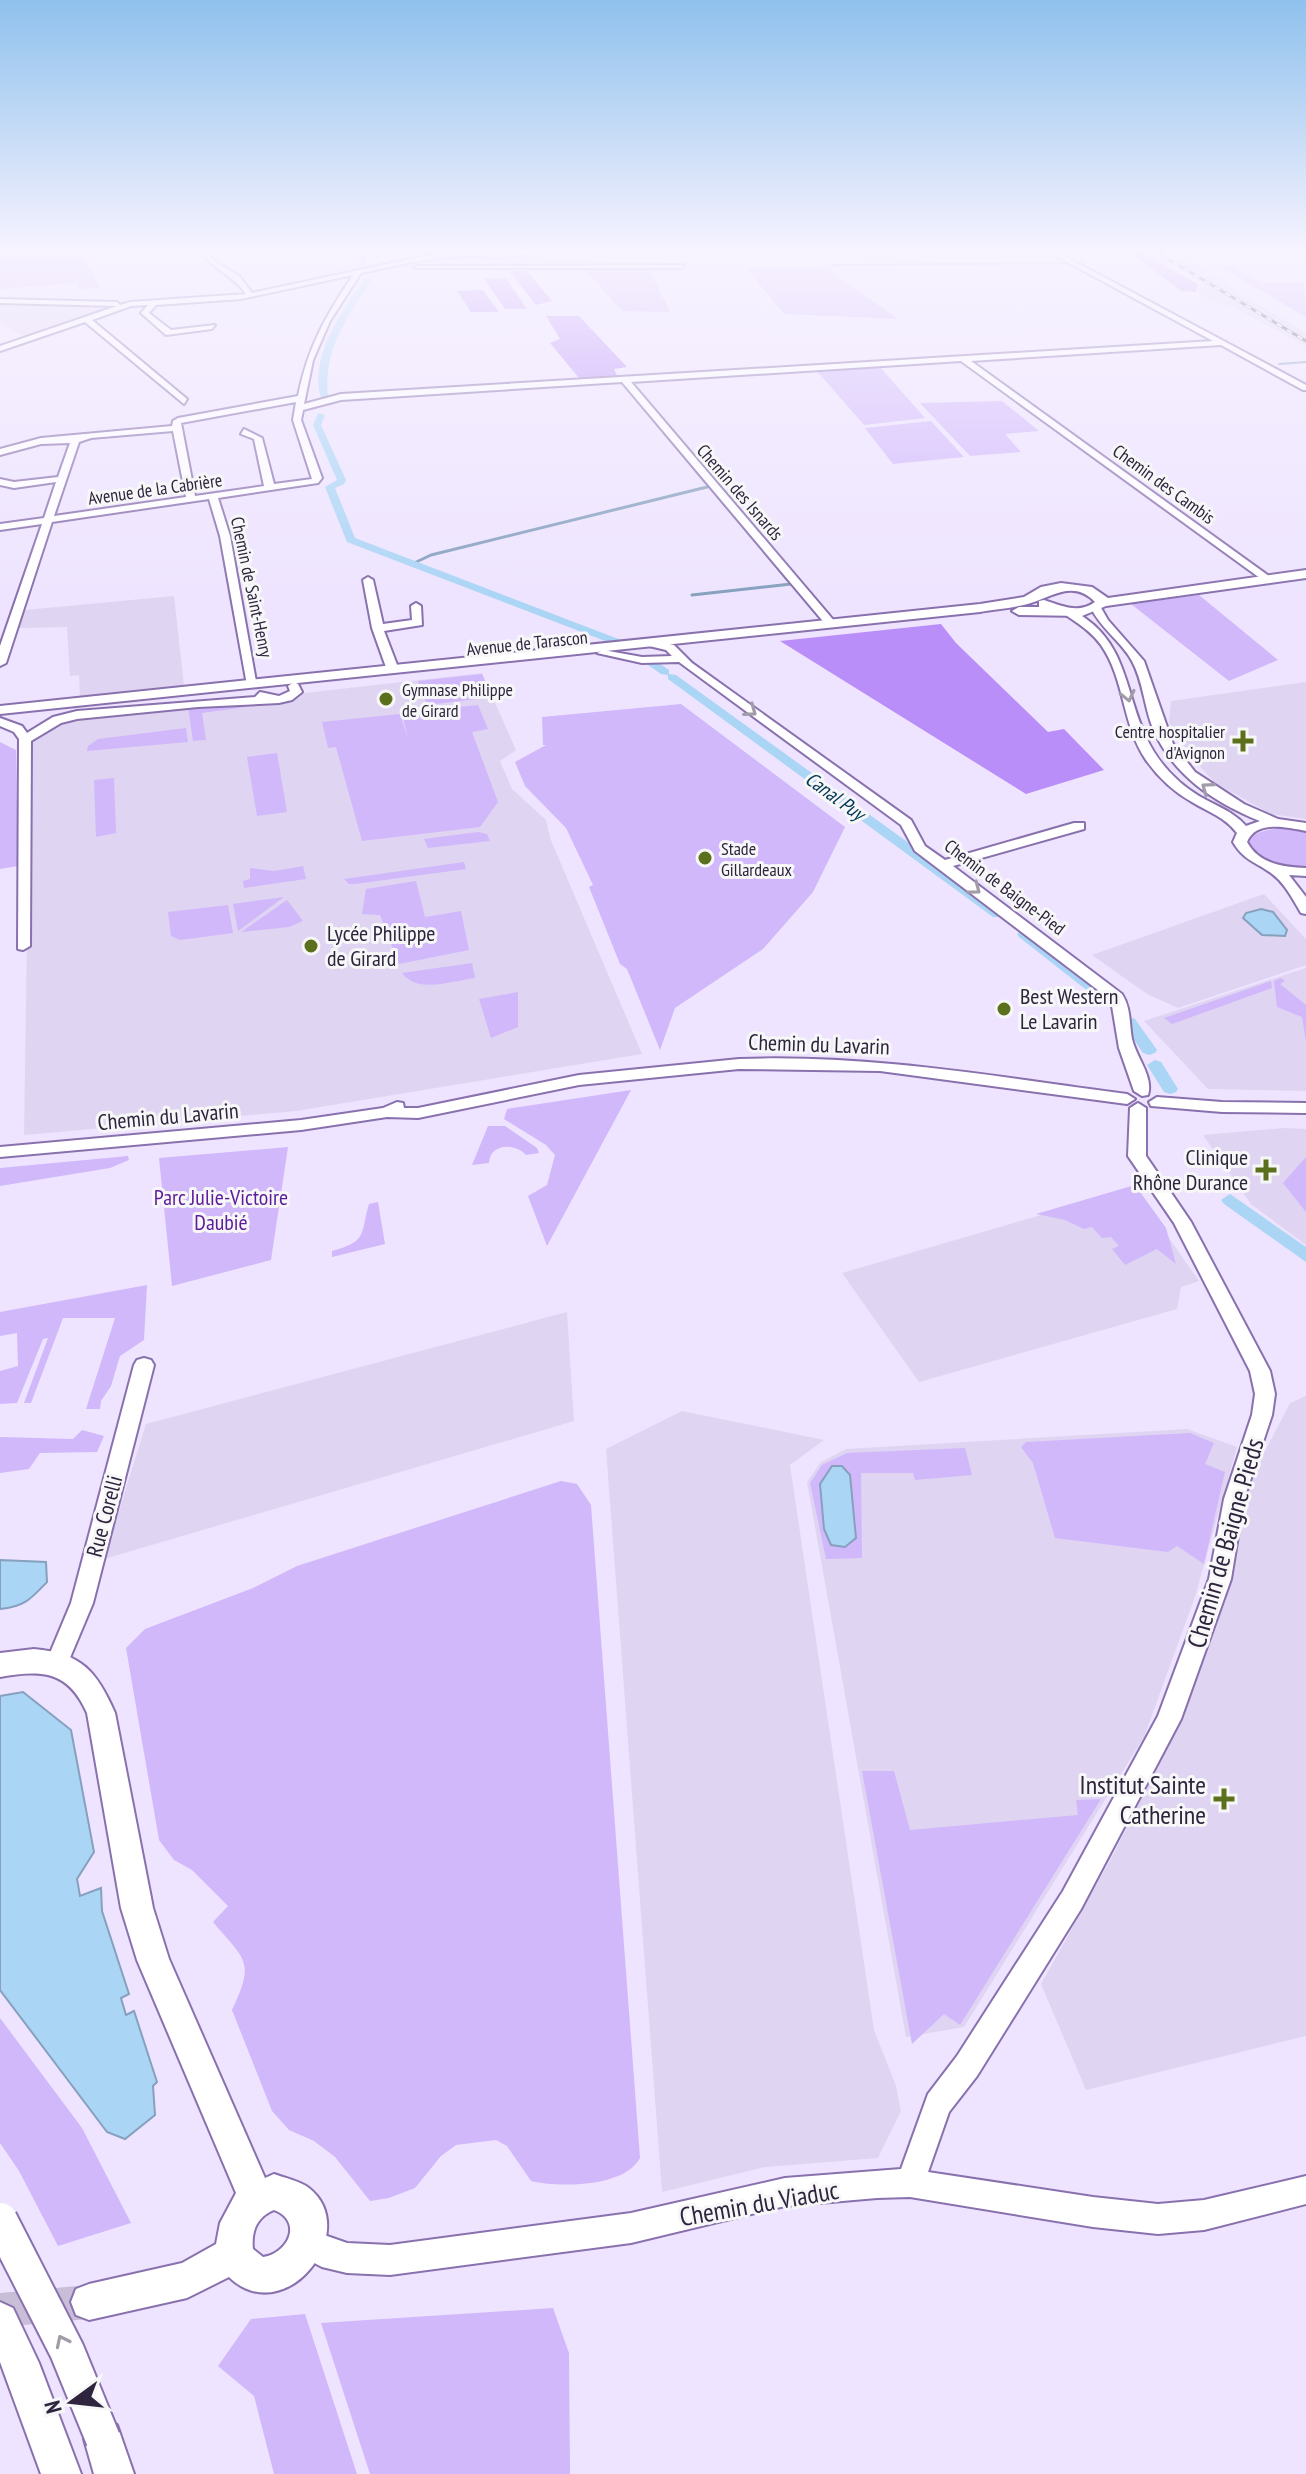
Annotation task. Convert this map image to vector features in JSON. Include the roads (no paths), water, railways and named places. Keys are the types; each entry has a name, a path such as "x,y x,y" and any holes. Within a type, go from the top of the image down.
{"main road":[{"path":"1087,590 1096,594 1099,606 1306,574"},
{"path":"1087,590 1222,585"},
{"name":"Avenue de Tarascon","path":"0,716 393,670 659,647 999,606 1061,587 1087,590"},
{"path":"1039,596 1043,604 1062,611"},
{"name":"Avenue de Tarascon","path":"0,716 256,687 294,686 988,614 1099,606"},
{"path":"0,1665 36,1662 56,1665 79,1673 94,1694 101,1713 137,1908 153,1960 256,2199"},
{"path":"274,2192 291,2195 304,2206 310,2224 307,2244 296,2261 280,2273 262,2275 250,2272 235,2254 234,2234 241,2214 256,2199 274,2192"},
{"path":"0,2220 67,2351 108,2456"},
{"path":"89,2302 187,2280 235,2254"},
{"path":"0,2321 57,2460"}],"street":[{"path":"142,365 184,401"},
{"path":"301,403 309,365"},
{"path":"191,500 176,423 183,419 341,397 859,365"},
{"name":"Chemin des Cambis","path":"972,365 1268,579"},
{"path":"1264,365 1306,388"},
{"name":"Chemin des Isnards","path":"625,380 831,624"},
{"name":"Avenue de la Cabrière","path":"0,527 315,481 317,478 297,420 301,403"},
{"path":"0,452 41,441 74,442 90,435 178,432"},
{"path":"244,432 258,438 270,489"},
{"path":"0,663 74,442"},
{"path":"0,482 14,485 61,479"},
{"name":"Chemin de Saint-Henry","path":"213,497 225,536 256,687"},
{"path":"368,580 378,628 393,670"},
{"path":"378,628 418,623 416,606"},
{"path":"1099,606 1101,619 1138,662 1165,742 1180,765 1222,799 1276,823"},
{"path":"0,610 19,608"},
{"path":"1062,611 1092,629 1116,660 1122,671 1136,729 1163,772 1196,800 1235,820 1244,833"},
{"name":"Chemin de Baigne-Pied","path":"659,647 906,823 920,848 1117,997 1124,1012 1123,1036 1141,1079 1135,1099 1137,1152"},
{"path":"25,739 57,720 77,715 198,703 271,700 293,695 294,686"},
{"path":"256,687 259,696 271,700"},
{"path":"39,713 77,715"},
{"path":"0,716 18,729 25,739 23,946"},
{"path":"1306,827 1276,823 1257,825 1244,833 1240,842 1246,853 1272,867 1293,886 1306,910"},
{"path":"942,865 1079,826"},
{"path":"1272,867 1306,872"},
{"name":"Chemin du Lavarin","path":"0,1152 301,1125 387,1112 415,1112 479,1102 510,1093 661,1070 789,1063 883,1066 1135,1099"},
{"path":"1135,1099 1151,1108 1157,1102 1306,1108"},
{"name":"Chemin de Baigne Pieds","path":"910,2183 938,2104 967,2066 1072,1900 1169,1719 1220,1579 1234,1499 1262,1415 1265,1394 1260,1371 1182,1222 1137,1152"},
{"name":"Rue Corelli","path":"56,1665 82,1603 144,1365"},
{"name":"Chemin du Viaduc","path":"307,2244 322,2252 347,2258 390,2260 631,2228 785,2192 910,2183 1093,2212 1158,2219 1204,2215 1306,2190"}],"water":[{"path":"1261,909 1273,912 1287,930 1285,936 1262,935 1243,918 1246,913"},
{"path":"832,1466 842,1466 850,1475 856,1538 845,1547 831,1545 824,1529 820,1484"},
{"path":"0,1560 46,1562 47,1582 26,1601 0,1609"},
{"path":"23,1692 71,1730 94,1852 77,1879 80,1896 101,1888 102,1911 129,1994 121,1998 126,2015 134,2011 157,2082 153,2086 155,2115 125,2139 107,2132 0,1990 0,1696"}],"waterway":[{"name":"Canal Puy","path":"324,365 324,396"},
{"name":"Canal Puy","path":"321,415 317,425 341,480"},
{"path":"663,431 791,584 692,595"},
{"name":"Canal Puy","path":"341,482 330,487 351,540 617,642"},
{"path":"412,564 431,555 707,487"},
{"name":"Canal Puy","path":"652,663 665,672"},
{"name":"Canal Puy","path":"672,677 998,914"},
{"name":"Canal Puy","path":"1024,934 1108,1000"},
{"name":"Canal Puy","path":"1130,1022 1149,1050"},
{"name":"Canal Puy","path":"1155,1065 1170,1089"},
{"name":"Canal Puy","path":"1230,1200 1306,1256"}],"tunnel":[{"path":"0,2310 89,2302"}],"place":[{"name":"Gymnase Philippe de Girard","path":"386,699"},
{"name":"Centre hospitalier d'Avignon","path":"1243,741"},
{"name":"Stade Gillardeaux","path":"705,858"},
{"name":"Lycée Philippe de Girard","path":"311,946"},
{"name":"Best Western Le Lavarin","path":"1004,1009"},
{"name":"Clinique Rhône Durance","path":"1266,1170"},
{"name":"Institut Sainte Catherine","path":"1224,1799"}],"park label":[{"name":"Parc Julie-Victoire Daubié","path":"221,1210"}]}
